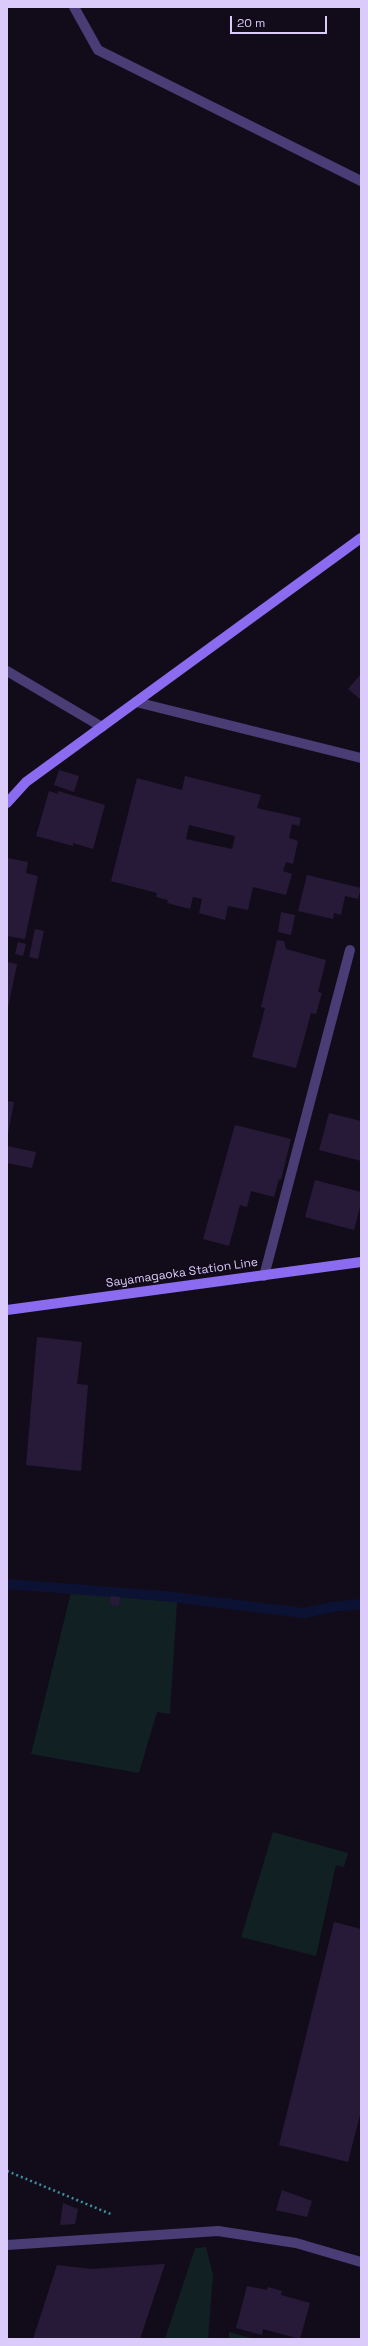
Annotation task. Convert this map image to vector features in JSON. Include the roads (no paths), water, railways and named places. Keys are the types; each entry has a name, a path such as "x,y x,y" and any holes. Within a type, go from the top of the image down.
{"street":[{"path":"74,7 98,50 361,181"},
{"path":"7,802 26,782 361,538"},
{"path":"7,671 102,727"},
{"path":"136,702 361,758"},
{"path":"264,1276 350,950"},
{"name":"Sayamagaoka Station Line","path":"7,1310 361,1262"},
{"path":"7,2245 218,2231 296,2243 361,2262"}],"waterway":[{"path":"7,1584 164,1596 304,1613 332,1607 361,1604"}]}
